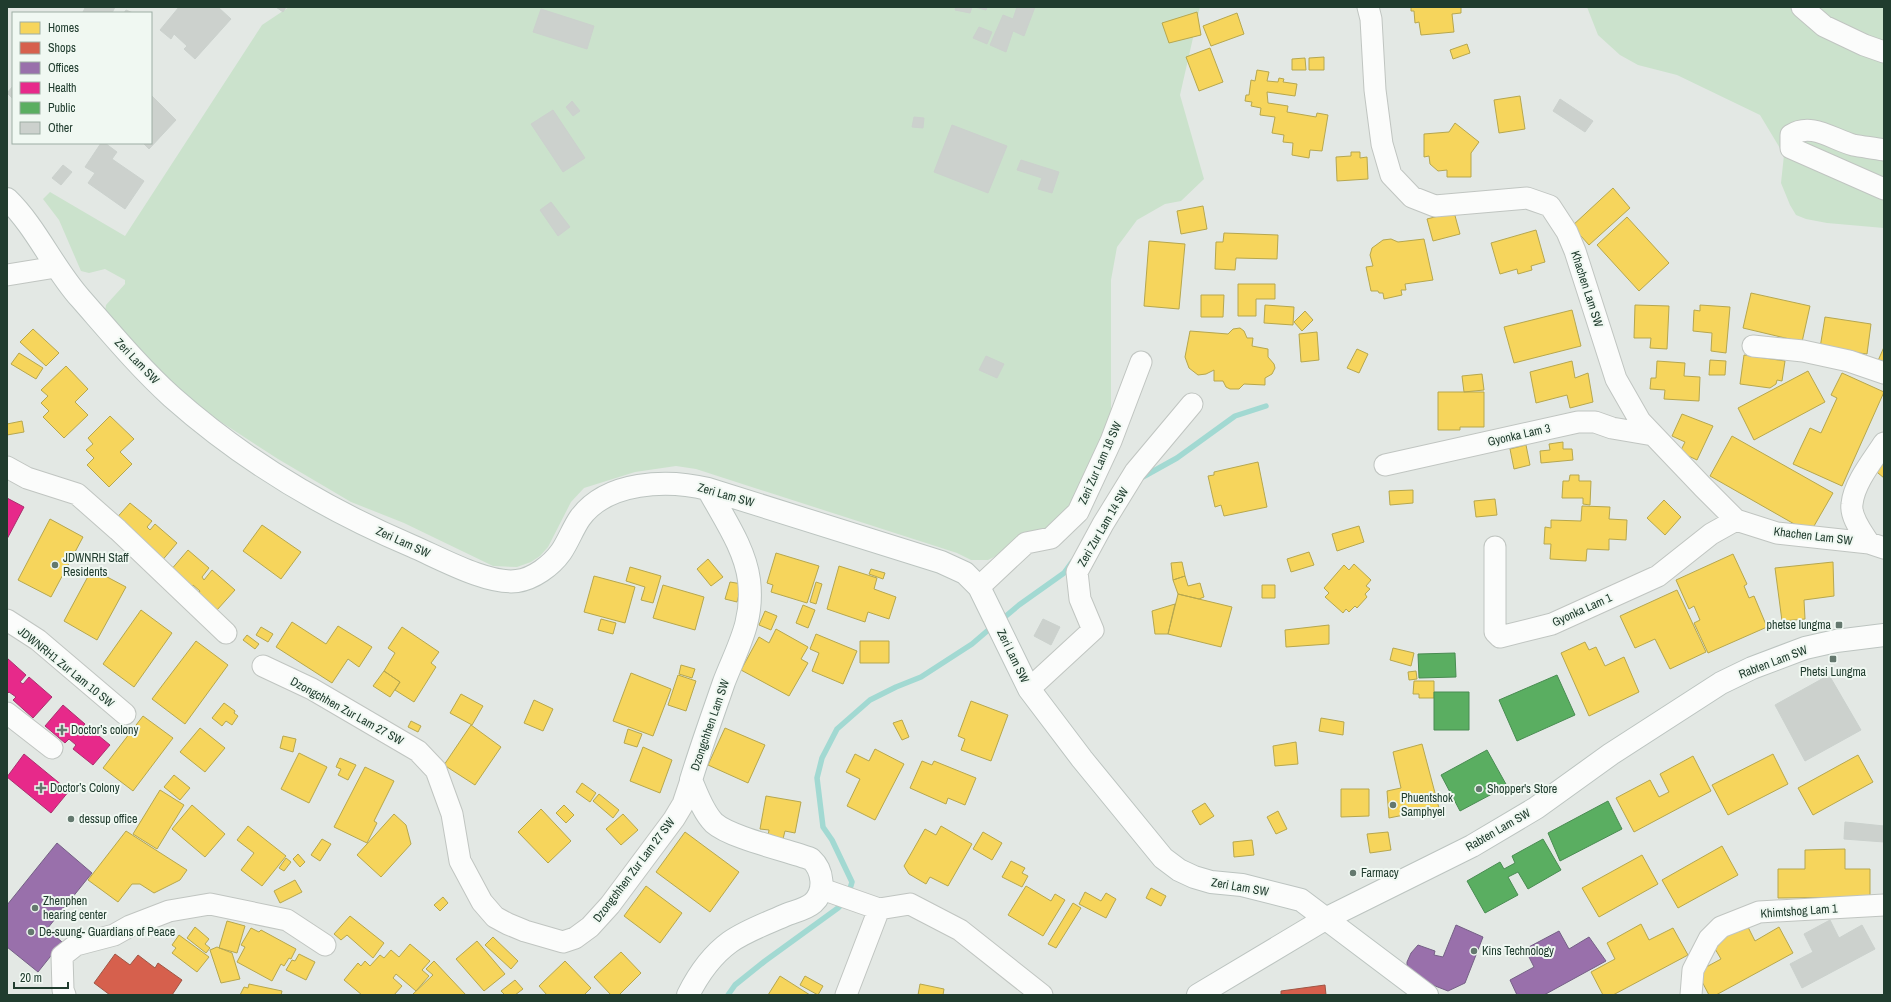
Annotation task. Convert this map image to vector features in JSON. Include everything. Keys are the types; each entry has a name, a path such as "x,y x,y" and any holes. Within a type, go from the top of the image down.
{"street":[{"name":"Khachen Lam SW","path":"1368,7 1371,19 1375,90 1382,144 1391,176 1412,197 1435,206 1526,198 1550,206 1567,232 1576,251 1616,379 1640,421 1698,482 1740,521 1777,533 1877,545"},
{"path":"1802,7 1824,26 1864,45 1884,52"},
{"path":"1884,150 1853,144 1811,130 1798,130 1791,135 1791,148 1884,189"},
{"name":"Zeri Lam SW","path":"7,199 16,208 35,233 56,267 78,296 130,355 171,396 230,445 298,489 348,517 490,579 517,581 529,578 542,570 560,553 580,518 601,498 638,486 680,484 708,489 941,562 965,574 979,587 1029,689 1082,759 1163,858 1179,870 1194,877 1211,882 1242,885 1301,900 1427,995"},
{"path":"7,275 56,267"},
{"path":"1753,346 1803,351 1849,361 1884,373"},
{"name":"Zeri Zur Lam 16 SW","path":"979,587 1026,543 1051,538 1078,512 1111,442 1142,362"},
{"name":"Zeri Zur Lam 14 SW","path":"1029,689 1093,630 1080,599 1077,572 1103,524 1136,472 1192,404"},
{"name":"Gyonka Lam 3","path":"1385,465 1578,422 1596,422 1612,428 1654,435"},
{"path":"1877,545 1856,523 1851,504 1860,479 1884,443"},
{"path":"7,467 27,478 78,494 226,633"},
{"name":"Dzongchhen Lam SW","path":"708,489 730,529 745,563 749,580 749,610 744,637 725,681 691,780 699,800 714,822 723,829 745,838 811,859 817,865 830,892"},
{"path":"1614,605 1663,579 1740,521"},
{"name":"Gyonka Lam 1","path":"1495,547 1494,632 1500,637 1506,637 1552,624 1658,576 1712,534 1740,521"},
{"name":"JDWNRH1 Zur Lam 10 SW","path":"7,620 38,640 125,714"},
{"name":"Rabten Lam SW","path":"1198,995 1325,919 1472,846 1536,808 1611,754 1721,683 1752,668 1804,648 1836,641 1884,635"},
{"name":"Dzongchhen Zur Lam 27 SW","path":"263,666 312,689 418,751 436,770 452,814 460,861 482,902 495,917 508,924 549,939 563,942 575,938 590,927 610,905 674,819 683,804 691,780"},
{"path":"7,713 52,748"},
{"path":"688,995 700,974 712,958 730,942 751,930 805,908 830,892 871,907 910,904 960,930 1042,995"},
{"path":"65,995 63,990 62,956 76,945 114,935 130,926 169,911 210,904 287,920 325,945"},
{"name":"Khimtshog Lam 1","path":"1691,995 1693,970 1709,939 1720,927 1759,912 1884,905"},
{"path":"846,995 871,907"}],"green space":[{"path":"289,7 1200,7 1180,95 1204,179 1181,201 1165,204 1137,220 1117,247 1111,280 1111,419 1102,451 1059,525 988,560 971,560 957,553 696,469 676,466 635,472 584,488 571,502 548,547 540,556 531,562 517,567 493,566 404,523 351,502 278,459 218,420 177,388 155,368 105,311 106,305 125,284 125,280 105,269 89,273 81,271 59,220 43,199 50,192 125,236 262,25"},
{"path":"1587,7 1884,7 1884,228 1827,223 1806,219 1796,215 1781,183 1784,155 1760,115 1677,75 1638,65 1620,55 1598,35"}],"building: Homes":[{"path":"1411,7 1461,7 1461,13 1452,14 1454,32 1421,35 1419,22 1415,23 1414,11 1411,11"},
{"path":"1197,12 1201,35 1169,43 1162,23"},
{"path":"1237,13 1244,34 1211,46 1203,26"},
{"path":"1467,44 1470,53 1453,59 1450,50"},
{"path":"1210,48 1223,82 1199,91 1186,57"},
{"path":"1324,57 1324,70 1309,70 1309,58"},
{"path":"1305,58 1306,70 1292,70 1292,59"},
{"path":"1257,70 1269,72 1267,81 1278,82 1279,78 1284,79 1283,82 1297,84 1295,96 1267,92 1268,103 1288,106 1287,112 1316,117 1317,113 1328,115 1322,151 1310,150 1309,158 1292,155 1293,143 1283,142 1284,135 1272,133 1275,117 1260,115 1261,108 1251,106 1252,102 1245,101 1246,95 1249,95 1251,80 1255,81"},
{"path":"1520,96 1525,129 1499,133 1494,100"},
{"path":"1455,123 1479,142 1471,153 1471,177 1447,177 1447,170 1438,171 1430,164 1429,156 1424,157 1424,134 1449,132"},
{"path":"1351,152 1360,152 1360,158 1367,157 1368,179 1337,181 1336,157 1351,156"},
{"path":"1613,188 1630,208 1589,245 1572,226"},
{"path":"1203,206 1207,229 1181,234 1177,211"},
{"path":"1454,212 1460,234 1433,241 1427,219"},
{"path":"1627,217 1669,263 1639,291 1597,245"},
{"path":"1536,230 1545,262 1531,266 1532,270 1518,274 1517,269 1500,274 1491,243"},
{"path":"1224,233 1278,235 1277,259 1236,258 1235,270 1215,269 1216,242 1223,242"},
{"path":"1391,239 1398,242 1424,239 1433,280 1405,284 1406,290 1401,290 1402,295 1384,299 1383,293 1371,291 1366,267 1373,266 1370,255 1372,248 1383,240"},
{"path":"1149,241 1185,244 1179,309 1144,306"},
{"path":"1238,284 1275,284 1275,299 1256,299 1256,316 1238,316"},
{"path":"1751,293 1810,306 1802,342 1743,328"},
{"path":"1201,295 1224,295 1223,317 1201,317"},
{"path":"1265,305 1294,307 1293,325 1264,323"},
{"path":"1635,305 1669,306 1667,349 1650,348 1651,338 1634,338"},
{"path":"1700,305 1730,307 1726,353 1711,351 1712,333 1693,331 1694,310 1700,311"},
{"path":"1572,310 1581,346 1514,363 1504,327"},
{"path":"1305,311 1313,320 1302,331 1294,322"},
{"path":"1825,317 1871,324 1867,354 1820,348"},
{"path":"1240,328 1244,331 1247,338 1253,338 1252,346 1268,349 1268,357 1274,364 1275,368 1272,374 1265,378 1265,385 1244,384 1239,389 1230,389 1226,387 1223,381 1214,381 1214,370 1206,374 1198,375 1189,368 1185,357 1190,331 1228,334 1233,329"},
{"path":"33,329 59,353 46,366 20,342"},
{"path":"1317,332 1319,360 1301,362 1299,334"},
{"path":"1884,347 1884,366 1877,363"},
{"path":"1357,349 1368,354 1359,373 1347,368"},
{"path":"19,353 43,368 36,379 11,364"},
{"path":"1744,355 1785,361 1782,381 1777,380 1776,384 1770,388 1740,384"},
{"path":"1710,360 1726,361 1725,375 1709,375"},
{"path":"1572,361 1575,378 1588,373 1593,402 1570,408 1567,395 1536,403 1530,372"},
{"path":"1657,361 1685,363 1684,376 1700,377 1699,401 1664,399 1665,390 1650,389 1651,378 1656,378"},
{"path":"66,366 88,389 75,402 88,415 64,438 43,417 49,411 41,403 48,396 41,390"},
{"path":"1808,371 1825,402 1754,440 1738,408"},
{"path":"1842,373 1884,392 1842,486 1793,464 1810,428 1821,433 1837,398 1831,395"},
{"path":"1482,374 1484,390 1464,392 1462,376"},
{"path":"1438,392 1484,392 1484,427 1460,427 1460,430 1438,430"},
{"path":"1682,414 1713,426 1697,460 1680,452 1685,442 1672,436"},
{"path":"110,416 134,439 120,452 132,464 109,487 87,465 94,458 86,450 93,444 88,438"},
{"path":"22,421 24,432 7,435 7,424"},
{"path":"1732,436 1833,493 1810,533 1710,476"},
{"path":"1563,442 1563,449 1572,449 1573,460 1541,463 1540,451 1550,450 1549,444"},
{"path":"1526,445 1530,465 1514,469 1510,449"},
{"path":"1884,455 1884,478 1872,468"},
{"path":"1258,462 1267,507 1224,516 1221,505 1215,507 1208,476 1214,475 1214,472"},
{"path":"1570,475 1579,475 1579,481 1591,481 1590,505 1583,504 1583,498 1562,498 1563,481 1569,481"},
{"path":"1413,490 1413,503 1390,505 1389,491"},
{"path":"1495,499 1497,515 1476,517 1474,501"},
{"path":"1664,500 1681,517 1665,535 1647,518"},
{"path":"130,503 152,521 147,527 150,530 155,524 177,543 160,563 113,522"},
{"path":"1582,506 1610,507 1609,519 1627,520 1626,540 1609,539 1609,550 1587,549 1586,561 1550,559 1551,544 1544,544 1545,527 1551,528 1551,520 1581,521"},
{"path":"50,519 83,537 51,597 18,580"},
{"path":"262,525 301,552 281,579 243,551"},
{"path":"1359,526 1364,542 1337,551 1332,534"},
{"path":"188,550 209,568 202,577 204,580 212,570 235,590 217,610 198,594 200,591 193,585 190,588 170,571"},
{"path":"1309,552 1314,565 1291,572 1287,559"},
{"path":"776,553 819,566 807,603 771,592 773,585 767,583"},
{"path":"1733,554 1747,584 1744,586 1749,598 1754,596 1767,627 1708,653 1694,623 1700,620 1694,606 1689,609 1676,580"},
{"path":"708,559 723,577 711,586 697,569"},
{"path":"1182,562 1185,576 1173,580 1171,563"},
{"path":"1833,562 1834,596 1804,600 1805,619 1782,621 1775,568"},
{"path":"1354,564 1371,580 1366,586 1370,589 1365,594 1367,597 1357,608 1355,606 1349,612 1346,609 1343,613 1325,597 1329,593 1324,588 1344,565 1349,570"},
{"path":"839,566 877,578 874,589 896,597 889,619 868,612 865,622 827,609"},
{"path":"630,567 661,576 653,603 641,600 645,587 626,581"},
{"path":"92,569 126,587 97,640 64,621"},
{"path":"871,569 885,573 883,579 869,574"},
{"path":"594,576 635,587 625,623 584,612"},
{"path":"1185,576 1188,586 1200,583 1204,597 1199,599 1178,594 1173,580"},
{"path":"730,582 742,584 737,602 725,599"},
{"path":"816,582 822,584 816,604 810,602"},
{"path":"663,585 704,597 695,630 653,618"},
{"path":"1262,585 1275,585 1275,598 1262,598"},
{"path":"1677,590 1706,652 1670,669 1655,639 1635,648 1620,616"},
{"path":"1178,594 1232,607 1221,647 1168,634"},
{"path":"1175,604 1168,634 1155,634 1152,611"},
{"path":"803,605 815,610 808,628 796,623"},
{"path":"141,610 172,633 134,687 103,664"},
{"path":"765,611 777,616 771,630 759,625"},
{"path":"601,619 616,623 613,634 598,630"},
{"path":"292,622 326,644 338,626 372,647 359,667 348,659 332,683 276,647"},
{"path":"1329,625 1329,644 1286,647 1285,630"},
{"path":"261,627 273,634 268,642 256,635"},
{"path":"402,627 439,652 431,663 436,667 414,702 395,690 400,682 384,671 395,653 388,648"},
{"path":"776,629 808,647 801,659 808,663 789,696 741,670 759,637 769,643"},
{"path":"816,634 857,651 843,684 812,671 819,653 810,649"},
{"path":"247,635 259,644 255,649 243,640"},
{"path":"196,641 228,665 185,724 152,699"},
{"path":"860,641 889,641 889,663 860,663"},
{"path":"1585,642 1589,650 1596,647 1605,666 1624,657 1639,692 1589,716 1561,653"},
{"path":"1393,648 1414,653 1411,666 1390,660"},
{"path":"681,665 695,669 692,678 679,674"},
{"path":"384,671 400,682 390,697 373,686"},
{"path":"1416,671 1417,679 1409,680 1408,672"},
{"path":"631,673 671,689 653,736 613,721"},
{"path":"678,675 696,681 686,711 668,705"},
{"path":"1414,681 1434,681 1434,698 1419,698 1419,694 1413,694"},
{"path":"461,694 483,706 472,725 450,713"},
{"path":"534,700 553,709 543,731 524,723"},
{"path":"971,701 1008,715 991,761 961,750 965,739 958,736"},
{"path":"224,703 235,711 234,713 238,716 232,725 226,721 222,726 212,718"},
{"path":"143,716 173,738 133,791 103,768"},
{"path":"1321,718 1344,722 1343,735 1319,731"},
{"path":"902,720 909,737 902,740 893,723"},
{"path":"411,721 421,726 418,732 408,727"},
{"path":"471,725 501,747 475,785 444,765"},
{"path":"200,728 225,748 205,772 180,752"},
{"path":"725,728 765,745 748,783 708,765"},
{"path":"628,729 642,734 637,747 624,743"},
{"path":"283,736 296,739 293,752 280,748"},
{"path":"1296,742 1298,764 1275,766 1273,746"},
{"path":"1422,744 1439,808 1389,818 1387,791 1401,788 1393,752"},
{"path":"643,747 672,760 660,793 630,781"},
{"path":"875,749 904,764 875,820 847,806 860,779 846,772 855,754 869,761"},
{"path":"299,753 327,767 309,803 281,789"},
{"path":"1773,754 1788,784 1728,815 1712,785"},
{"path":"1858,755 1873,782 1813,815 1798,788"},
{"path":"1693,756 1711,791 1634,832 1616,798 1650,780 1659,797 1669,792 1660,774"},
{"path":"340,758 356,765 348,780 338,775 341,769 336,767"},
{"path":"922,761 932,765 934,761 976,778 965,805 948,798 946,804 910,788"},
{"path":"365,767 394,781 374,821 377,823 367,843 334,827"},
{"path":"174,775 190,788 180,800 164,787"},
{"path":"582,783 596,793 590,802 576,792"},
{"path":"1341,789 1369,789 1369,816 1341,817"},
{"path":"160,790 184,805 157,849 133,834"},
{"path":"599,794 619,810 613,818 593,801"},
{"path":"766,796 801,802 795,833 785,831 783,839 768,836 769,830 760,829"},
{"path":"1205,803 1214,816 1200,825 1192,811"},
{"path":"192,805 225,834 205,857 172,829"},
{"path":"564,805 574,815 566,823 556,813"},
{"path":"541,809 571,841 548,863 518,832"},
{"path":"1278,811 1287,829 1276,834 1267,817"},
{"path":"394,814 406,825 411,844 381,877 357,855"},
{"path":"623,814 638,830 621,845 606,829"},
{"path":"248,826 286,856 262,886 241,870 254,853 237,840"},
{"path":"941,826 972,844 948,886 930,877 926,884 909,874 904,866 925,829 936,835"},
{"path":"126,831 187,870 180,880 154,893 140,884 132,884 118,902 88,880"},
{"path":"685,832 739,872 710,912 656,872"},
{"path":"983,832 1002,843 992,860 973,849"},
{"path":"1388,832 1391,850 1370,853 1367,834"},
{"path":"322,839 331,844 320,861 311,855"},
{"path":"1252,840 1254,855 1234,857 1233,842"},
{"path":"1722,846 1738,875 1678,908 1662,880"},
{"path":"1845,849 1845,869 1870,869 1870,897 1778,898 1778,869 1805,869 1805,850"},
{"path":"298,854 305,862 300,867 293,859"},
{"path":"1642,855 1658,884 1599,917 1582,888"},
{"path":"286,858 291,862 284,871 279,868"},
{"path":"1011,861 1025,868 1022,873 1028,876 1022,887 1002,877"},
{"path":"295,880 302,892 280,903 274,891"},
{"path":"646,886 682,913 660,943 624,916"},
{"path":"1026,886 1051,901 1055,894 1065,900 1043,936 1008,915"},
{"path":"1151,888 1166,896 1161,906 1146,898"},
{"path":"1085,892 1101,901 1106,893 1116,899 1106,918 1079,904"},
{"path":"443,897 448,903 440,911 434,905"},
{"path":"1073,903 1081,908 1056,948 1048,944"},
{"path":"350,916 384,943 373,958 347,935 341,940 334,934"},
{"path":"227,921 245,926 237,953 219,948"},
{"path":"1746,923 1755,941 1779,927 1793,953 1716,995 1709,995 1697,972 1721,959 1711,942"},
{"path":"1641,924 1649,940 1673,928 1688,955 1613,995 1603,995 1591,972 1615,959 1607,943"},
{"path":"195,927 209,939 205,944 210,948 206,953 187,938"},
{"path":"251,928 259,932 261,930 296,949 291,959 289,958 284,966 281,964 272,981 237,962 245,947 241,945"},
{"path":"179,935 209,957 197,972 172,953 176,948 172,945"},
{"path":"493,937 518,961 511,969 485,945"},
{"path":"477,941 505,974 484,991 456,959"},
{"path":"410,944 430,961 422,970 429,976 416,991 396,974 393,978 402,986 394,995 362,995 344,980 358,963 361,966 365,961 370,966 380,955 384,958 391,950 399,957"},
{"path":"217,947 232,953 240,979 221,983 210,950"},
{"path":"621,952 641,973 619,995 611,995 594,977"},
{"path":"299,954 315,962 306,980 286,970 292,960 295,961"},
{"path":"434,961 466,995 412,995 433,975 426,969"},
{"path":"565,961 591,988 584,995 547,995 539,986"},
{"path":"780,976 810,995 768,995"},
{"path":"805,976 823,986 818,995 800,985"},
{"path":"515,980 523,989 515,995 505,995 501,991"},
{"path":"249,984 282,991 281,995 240,995 244,987 248,988"},
{"path":"920,984 944,989 943,995 918,995"}],"building: Shops":[{"path":"115,954 130,965 138,955 155,968 158,963 182,980 172,995 110,995 94,983"},
{"path":"1325,985 1326,995 1281,995 1281,991"}],"building: Offices":[{"name":"Zhenphen hearing center","path":"57,843 92,873 47,929 62,942 38,972 7,947 7,905"},
{"path":"1456,925 1483,937 1465,983 1448,991 1407,975 1407,962 1411,953 1418,945 1435,951 1434,955 1443,957"},
{"path":"1559,931 1569,949 1589,937 1606,961 1544,995 1517,995 1510,980 1534,967 1525,949"}],"building: Health":[{"path":"7,498 24,507 7,539"},
{"path":"7,658 26,675 20,682 23,684 29,677 52,697 33,718 13,700 16,697 9,692 7,694"},
{"path":"63,705 85,724 80,730 82,732 87,726 110,745 93,765 73,749 76,745 69,739 65,743 45,726"},
{"path":"24,754 69,791 51,813 7,777"}],"building: Public":[{"path":"1455,653 1456,677 1419,678 1418,654"},
{"path":"1557,675 1575,715 1517,741 1499,700"},
{"path":"1434,692 1469,692 1469,730 1434,730"},
{"path":"1487,750 1507,786 1460,811 1441,775"},
{"path":"1608,801 1622,829 1560,861 1548,833"},
{"path":"1543,839 1561,870 1528,889 1518,872 1508,877 1518,895 1485,913 1467,881 1500,862 1504,869 1515,863 1512,856"}],"building: Other":[{"path":"83,7 115,7 112,12 83,12 85,8"},
{"path":"179,7 218,7 231,19 195,59 184,49 187,46 174,34 171,39 160,30"},
{"path":"276,7 286,7 283,12"},
{"path":"956,7 972,7 970,13 955,10"},
{"path":"975,7 987,7 986,10"},
{"path":"1017,7 1035,7 1024,36 1013,31 1006,52 990,45 1003,15 1013,19"},
{"path":"541,9 594,26 587,49 533,32"},
{"path":"979,27 992,32 987,44 973,38"},
{"path":"12,87 12,98 7,93"},
{"path":"152,96 176,120 149,149 144,144 152,144"},
{"path":"1560,99 1593,121 1585,132 1553,111"},
{"path":"572,101 580,111 573,116 566,107"},
{"path":"553,110 585,158 563,172 531,124"},
{"path":"914,117 924,118 923,128 912,127"},
{"path":"952,125 1007,146 988,193 934,172"},
{"path":"100,144 106,144 117,152 112,159 144,181 125,209 88,183 95,173 85,167"},
{"path":"1021,160 1059,172 1052,193 1038,189 1042,178 1017,170"},
{"path":"63,165 72,172 61,185 52,178"},
{"path":"551,202 570,227 558,236 540,210"},
{"path":"986,356 1004,364 997,378 979,370"},
{"path":"1043,619 1060,627 1051,645 1034,636"},
{"path":"1829,675 1861,730 1805,761 1775,705"},
{"path":"1845,822 1884,826 1884,842 1844,839"},
{"path":"1830,920 1839,938 1862,925 1875,949 1802,988 1790,964 1813,952 1804,934"}],"waterway":[{"path":"1141,478 1177,458 1235,416 1266,406"},
{"path":"1000,621 1019,605 1064,573 1072,562"},
{"path":"728,995 735,985 765,961 838,908 847,899 852,882 832,840 823,827 817,778 822,758 837,729 870,700 921,677 972,644 993,626"}],"place":[{"name":"JDWNRH Staff Residents","path":"55,565"},
{"name":"phetse lungma","path":"1839,625"},
{"name":"Phetsi Lungma","path":"1833,659"},
{"name":"Doctor’s colony","path":"62,730"},
{"name":"Doctor’s Colony","path":"41,788"},
{"name":"Shopper's Store","path":"1479,789"},
{"name":"Phuentshok Samphyel","path":"1393,805"},
{"name":"dessup office","path":"71,819"},
{"name":"Farmacy","path":"1353,873"},
{"name":"Zhenphen hearing center","path":"35,908"},
{"name":"De-suung- Guardians of Peace","path":"31,932"},
{"name":"Kins Technology","path":"1474,951"}]}
